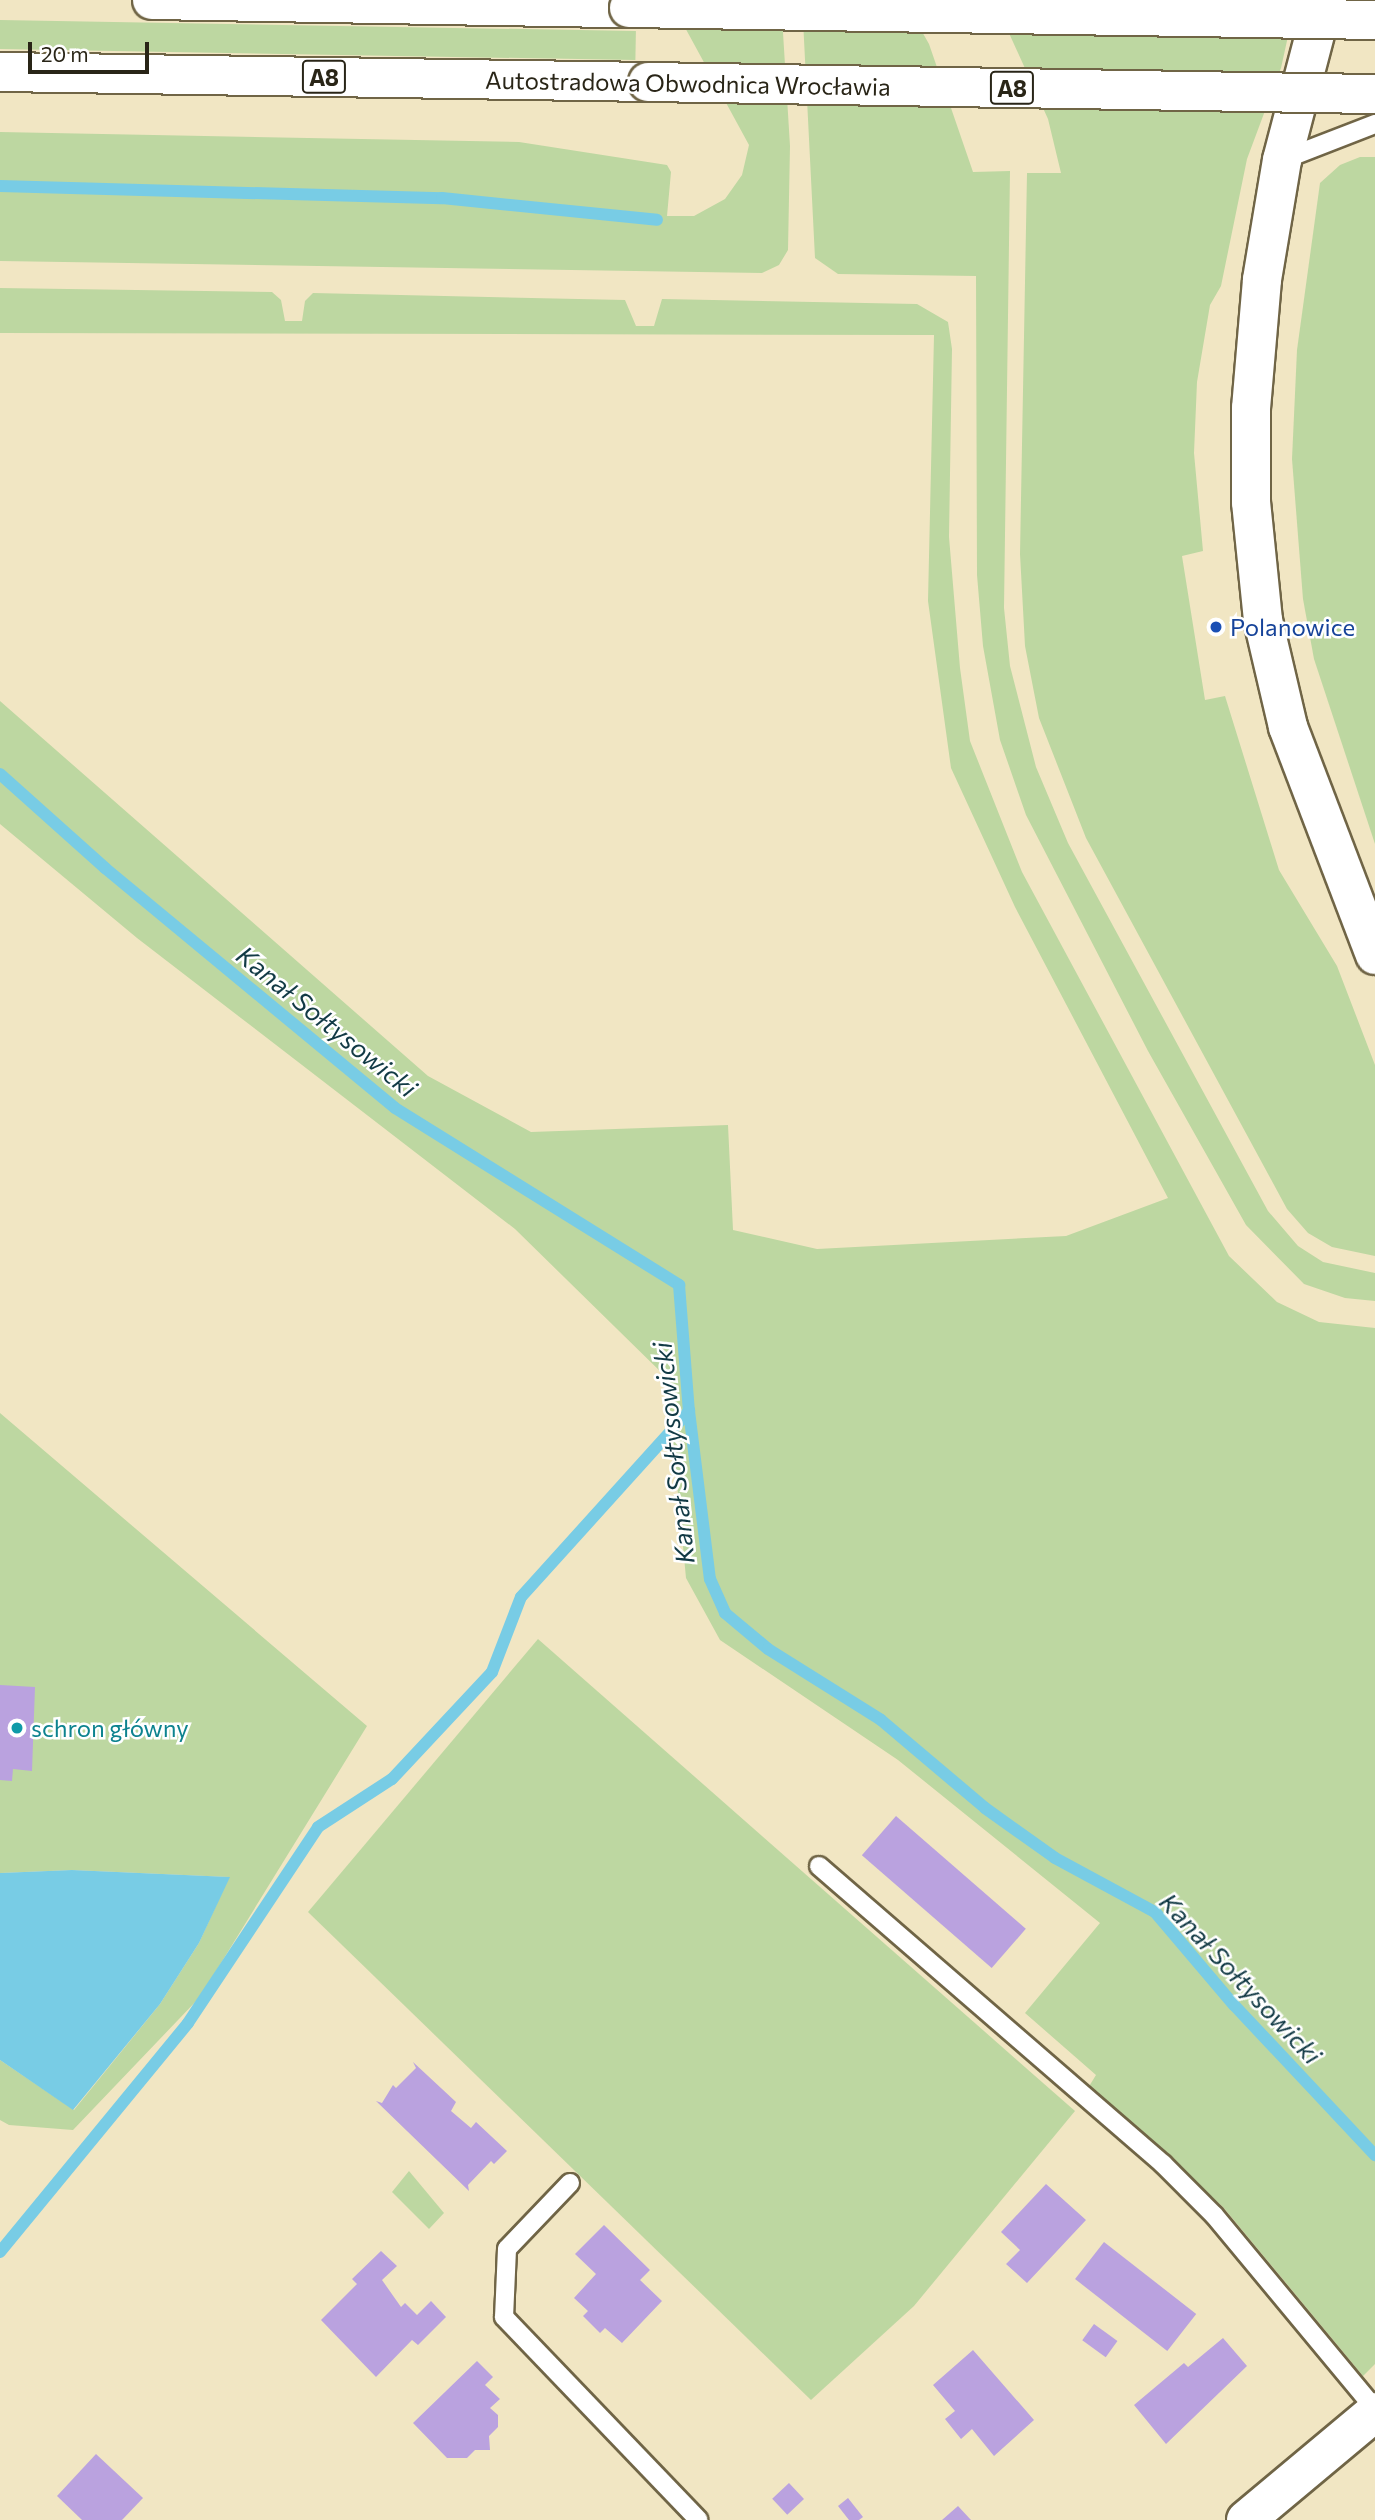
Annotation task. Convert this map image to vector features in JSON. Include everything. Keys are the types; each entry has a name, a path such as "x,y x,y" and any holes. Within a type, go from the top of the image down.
{"main road":[{"path":"152,0 1375,20"},
{"path":"1324,0 1282,160 1262,280 1251,408 1251,502 1262,606 1288,727 1375,955"},
{"name":"Autostradowa Obwodnica Wrocławia","path":"0,72 1375,94"},
{"path":"1246,2520 1375,2411"}],"lane":[{"path":"1282,160 1375,124"},
{"path":"819,1866 1163,2164 1214,2215 1375,2411"},
{"path":"570,2183 507,2249 504,2317 699,2520"}],"green space":[{"path":"670,0 781,0 790,146 788,250 779,265 762,273 0,261 0,132 519,142 667,165 671,172 667,216 694,216 725,199 742,175 749,145"},
{"path":"802,0 904,0 929,44 973,172 1010,171 1004,608 1010,666 1036,767 1068,843 1268,1211 1298,1246 1323,1262 1375,1273 1375,1301 1345,1298 1304,1284 1246,1225 1148,1051 1026,815 1000,740 983,646 977,575 976,276 838,274 815,258"},
{"path":"994,0 1296,0 1281,68 1247,159 1221,286 1210,305 1197,382 1194,453 1203,551 1182,556 1205,700 1225,696 1279,870 1337,966 1375,1065 1375,1256 1332,1247 1308,1233 1287,1209 1086,838 1039,718 1025,646 1020,554 1027,173 1061,173 1048,119"},
{"path":"0,20 636,31 635,60 0,49"},
{"path":"1360,157 1375,157 1375,844 1314,659 1303,599 1292,459 1297,350 1320,183 1340,165"},
{"path":"0,288 272,292 281,300 285,321 302,321 305,301 313,293 625,300 636,326 654,326 662,299 917,304 948,322 952,349 949,537 960,668 970,741 1022,872 1229,1256 1277,1302 1319,1322 1375,1328 1375,2364 1363,2376 1223,2207 1088,2088 1096,2075 1025,2013 1100,1923 898,1760 720,1640 686,1578 667,1378 515,1229 137,938 0,824 0,701 428,1076 531,1132 728,1125 733,1230 817,1249 1066,1236 1168,1198 1015,907 951,768 928,601 934,335 0,333"},
{"path":"0,1413 367,1726 200,1997 73,2130 9,2125 0,2120 0,2060 74,2110 160,2004 199,1943 229,1877 72,1870 0,1873"},
{"path":"538,1639 1075,2111 914,2306 811,2400 308,1912"},
{"path":"409,2171 444,2213 429,2229 392,2192"}],"water":[{"path":"72,1870 230,1877 199,1943 160,2004 73,2110 0,2060 0,1873"}],"building":[{"name":"schron główny","path":"0,1685 35,1687 32,1771 13,1769 12,1781 0,1780"},
{"path":"896,1816 1026,1929 992,1968 862,1855"},
{"path":"413,2062 456,2102 451,2111 471,2128 476,2122 507,2151 494,2164 491,2161 468,2185 469,2191 376,2101 382,2103 393,2085 396,2088 416,2068"},
{"path":"1046,2184 1086,2220 1027,2283 1006,2264 1020,2250 1001,2232"},
{"path":"604,2225 650,2270 640,2280 662,2301 622,2343 605,2328 600,2333 583,2316 588,2311 574,2298 596,2274 575,2254"},
{"path":"1104,2242 1196,2314 1167,2351 1075,2279"},
{"path":"381,2251 397,2266 382,2280 401,2307 405,2303 417,2315 431,2301 446,2317 418,2345 412,2340 376,2377 321,2320 357,2284 352,2279"},
{"path":"1094,2324 1117,2341 1106,2357 1082,2340"},
{"path":"1223,2338 1247,2366 1166,2444 1134,2405 1184,2363 1188,2367"},
{"path":"973,2350 1034,2420 994,2456 972,2429 961,2439 945,2419 955,2411 933,2385"},
{"path":"477,2361 493,2377 485,2385 500,2399 490,2408 498,2415 498,2427 489,2436 490,2450 475,2450 467,2458 447,2458 413,2423"},
{"path":"96,2454 143,2498 122,2520 82,2520 57,2496"},
{"path":"789,2483 804,2499 787,2515 772,2499"},
{"path":"848,2498 863,2517 859,2520 849,2520 838,2506"},
{"path":"958,2506 971,2520 942,2520"}],"waterway":[{"path":"0,186 442,198 657,220"},
{"name":"Kanał Sołtysowicki","path":"0,774 105,868 395,1108 679,1285 689,1411 710,1579 725,1613 768,1649 881,1720 985,1808 1055,1858 1155,1912 1234,2005 1375,2155"},
{"path":"0,2252 188,2023 318,1827 392,1779 492,1672 521,1597 689,1411"}],"place":[{"name":"Polanowice","path":"1216,627"},
{"name":"schron główny","path":"17,1728"}]}
